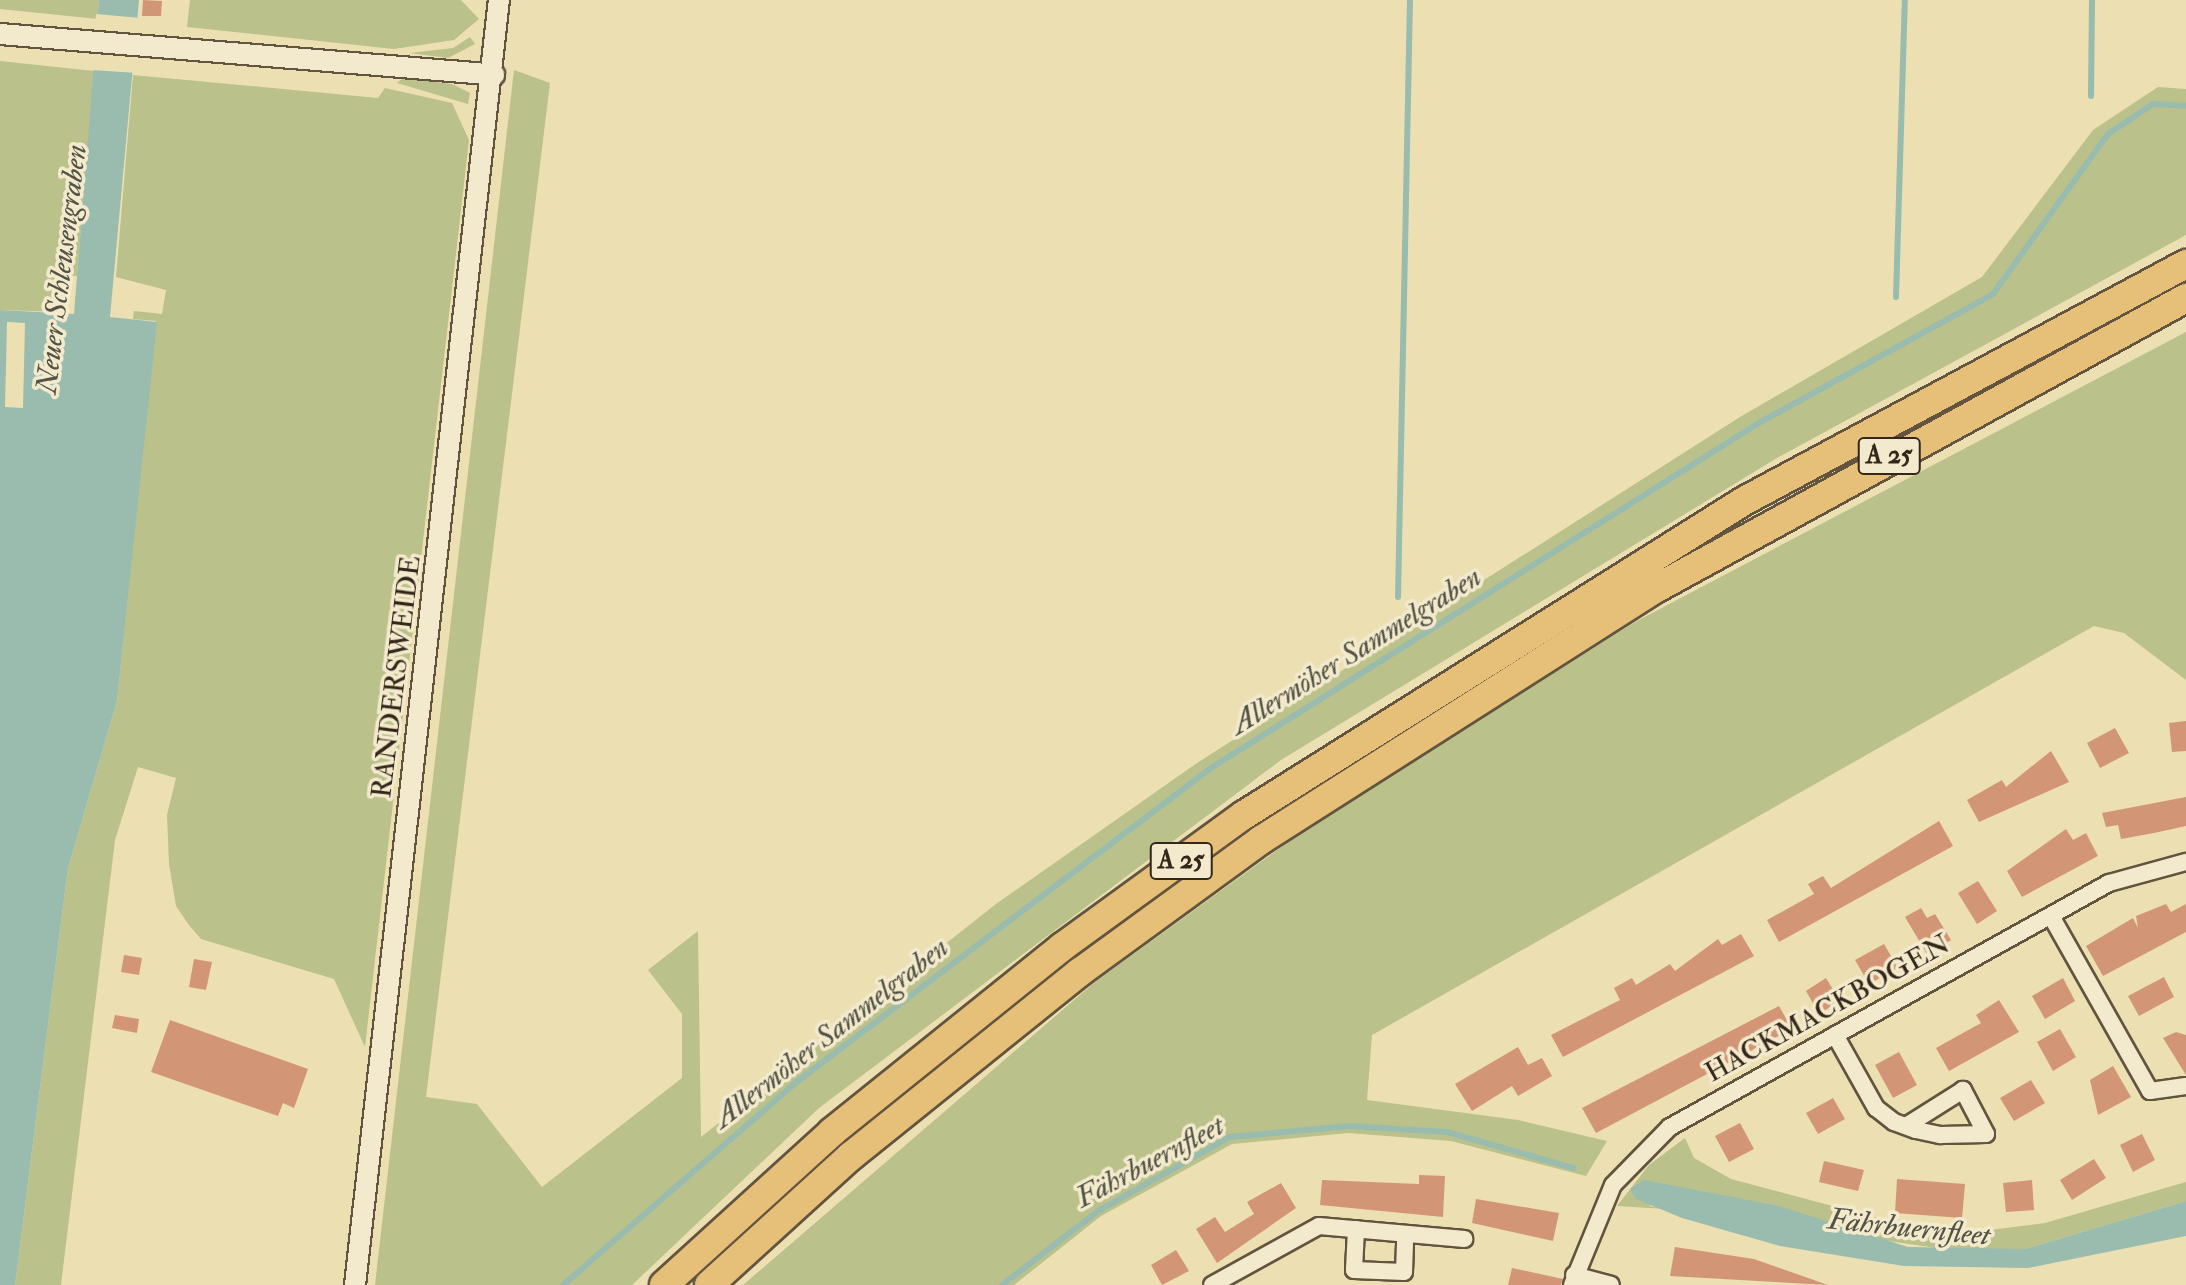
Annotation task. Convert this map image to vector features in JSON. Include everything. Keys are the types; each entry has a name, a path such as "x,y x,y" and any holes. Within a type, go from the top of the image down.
{"highway":[{"name":"A 25","path":"664,1285 832,1132 1062,947 1244,815 1744,501 2186,264"},
{"name":"A 25","path":"709,1285 863,1146 1080,972 1261,840 1655,589 2186,298"},
{"path":"2127,328 2186,313"}],"street":[{"name":"RANDERSWEIDE","path":"355,1285 494,75 499,0"},
{"path":"0,34 494,75"},
{"name":"HACKMACKBOGEN","path":"1573,1280 1603,1203 1643,1148 1835,1035 2109,883 2186,862"},
{"path":"2051,916 2150,1091 2186,1086"},
{"path":"1835,1035 1876,1108 1906,1126"},
{"path":"1212,1285 1319,1226 1464,1239"},
{"path":"1356,1229 1354,1270 1404,1272 1405,1234"},
{"path":"1573,1280 1611,1285"}],"green space":[{"path":"0,0 99,0 98,19 0,9"},
{"path":"190,0 461,0 479,19 454,40 394,49 187,27"},
{"path":"470,37 475,44 448,58 410,53 453,48"},
{"path":"0,61 94,71 77,276 65,275 61,312 0,310"},
{"path":"514,70 550,83 426,1097 477,1104 542,1187 682,1078 682,1014 648,970 698,931 701,1137 996,904 1197,763 1740,417 1982,277 2093,130 2158,87 2186,89 2186,235 1777,458 1281,760 819,1108 632,1285 375,1285"},
{"path":"133,75 378,98 385,88 452,103 469,140 365,1047 334,979 201,939 189,925 176,906 169,864 167,815 176,778 138,767 115,840 61,1285 15,1285 68,868 117,701 156,321 133,319 134,311 162,314 166,290 116,277"},
{"path":"403,78 452,84 470,93 468,104 397,83"},
{"path":"2186,332 2186,680 2124,633 2094,626 1372,1035 1367,1100 1518,1120 1607,1141 1586,1176 1451,1141 1348,1133 1232,1144 1101,1216 1014,1285 743,1285 1095,982 1317,821 1635,622"},
{"path":"1685,1138 1694,1158 1731,1179 1904,1225 1974,1232 2045,1223 2186,1182 2186,1201 2025,1249 1979,1254 1860,1237 1778,1206 1680,1189 1649,1206 1666,1209 1617,1206 1649,1165"}],"shaded area":[{"path":"99,0 139,0 110,317 157,322 117,701 68,868 15,1285 0,1285 0,310 74,314"},
{"path":"1644,1180 1779,1206 1908,1247 2025,1249 2186,1201 2186,1236 2028,1268 1904,1266 1780,1246 1682,1218 1636,1199 1630,1189"}],"pier":[{"path":"96,14 141,18 137,73 92,70"},
{"path":"7,322 25,323 23,408 5,407"}],"building":[{"path":"143,0 162,1 161,16 142,16"},
{"path":"2186,721 2186,751 2172,752 2169,723"},
{"path":"2115,728 2129,753 2100,768 2087,743"},
{"path":"2051,751 2069,782 1979,822 1967,800 2002,780 2006,787"},
{"path":"2186,797 2186,826 2154,833 2121,839 2118,825 2106,827 2102,813"},
{"path":"1939,821 1953,846 1779,942 1767,920 1814,894 1808,884 1823,876 1831,888"},
{"path":"2066,829 2073,840 2086,833 2098,856 2022,897 2007,871"},
{"path":"1978,881 1997,911 1977,924 1958,893"},
{"path":"2166,904 2171,912 2186,904 2186,932 2103,976 2086,946 2133,918 2138,928 2136,916"},
{"path":"1921,908 1927,918 1935,914 1951,940 1927,954 1905,917"},
{"path":"1741,934 1754,956 1563,1057 1551,1035 1620,1000 1614,988 1632,978 1636,985 1670,964 1675,971 1718,939 1722,945"},
{"path":"1884,944 1898,968 1869,984 1855,960"},
{"path":"124,955 142,958 139,975 121,972"},
{"path":"194,959 212,962 206,990 189,987"},
{"path":"2164,977 2174,997 2139,1016 2128,996"},
{"path":"1826,978 1840,1001 1819,1014 1806,991"},
{"path":"2063,978 2075,1001 2045,1019 2032,996"},
{"path":"1999,1000 2019,1032 1949,1071 1936,1048 1981,1023 1976,1015"},
{"path":"1779,1006 1792,1029 1596,1133 1582,1108"},
{"path":"115,1015 139,1019 137,1033 112,1028"},
{"path":"170,1020 308,1069 294,1108 283,1103 278,1116 151,1072"},
{"path":"2060,1029 2076,1057 2053,1071 2037,1042"},
{"path":"2176,1032 2186,1035 2186,1075 2163,1038"},
{"path":"1518,1047 1528,1065 1542,1058 1552,1076 1518,1096 1512,1086 1472,1111 1455,1084"},
{"path":"1899,1052 1917,1085 1893,1098 1875,1065"},
{"path":"2113,1066 2131,1097 2098,1115 2090,1080"},
{"path":"2031,1080 2045,1103 2014,1121 2000,1098"},
{"path":"1833,1098 1845,1119 1818,1134 1806,1113"},
{"path":"1740,1123 1754,1149 1729,1162 1715,1136"},
{"path":"2142,1134 2155,1160 2133,1172 2120,1145"},
{"path":"2094,1159 2106,1178 2072,1200 2060,1180"},
{"path":"1824,1161 1864,1170 1858,1191 1819,1182"},
{"path":"1419,1175 1445,1176 1443,1217 1320,1205 1322,1180 1419,1184"},
{"path":"1897,1179 1965,1184 1962,1218 1895,1213"},
{"path":"2032,1180 2034,1210 2006,1212 2003,1183"},
{"path":"1281,1183 1296,1208 1217,1263 1196,1229 1215,1217 1225,1232 1254,1214 1247,1202"},
{"path":"1476,1199 1559,1213 1553,1241 1472,1223"},
{"path":"1675,1247 1754,1259 1828,1285 1670,1276"},
{"path":"1176,1250 1189,1271 1162,1285 1151,1265"},
{"path":"1512,1268 1563,1279 1561,1285 1508,1285"}],"waterway":[{"path":"1398,597 1410,0"},
{"path":"1896,297 1905,0"},
{"path":"2091,96 2092,0"},
{"name":"Allermöher Sammelgraben","path":"563,1285 794,1084 1211,768 1757,424 1993,294 2108,134 2153,104 2186,106"},
{"name":"Fährbuernfleet","path":"1002,1285 1098,1211 1230,1137 1350,1126 1447,1132 1573,1168"}],"water label":[{"name":"Neuer Schleusengraben","path":"62,269"}]}
